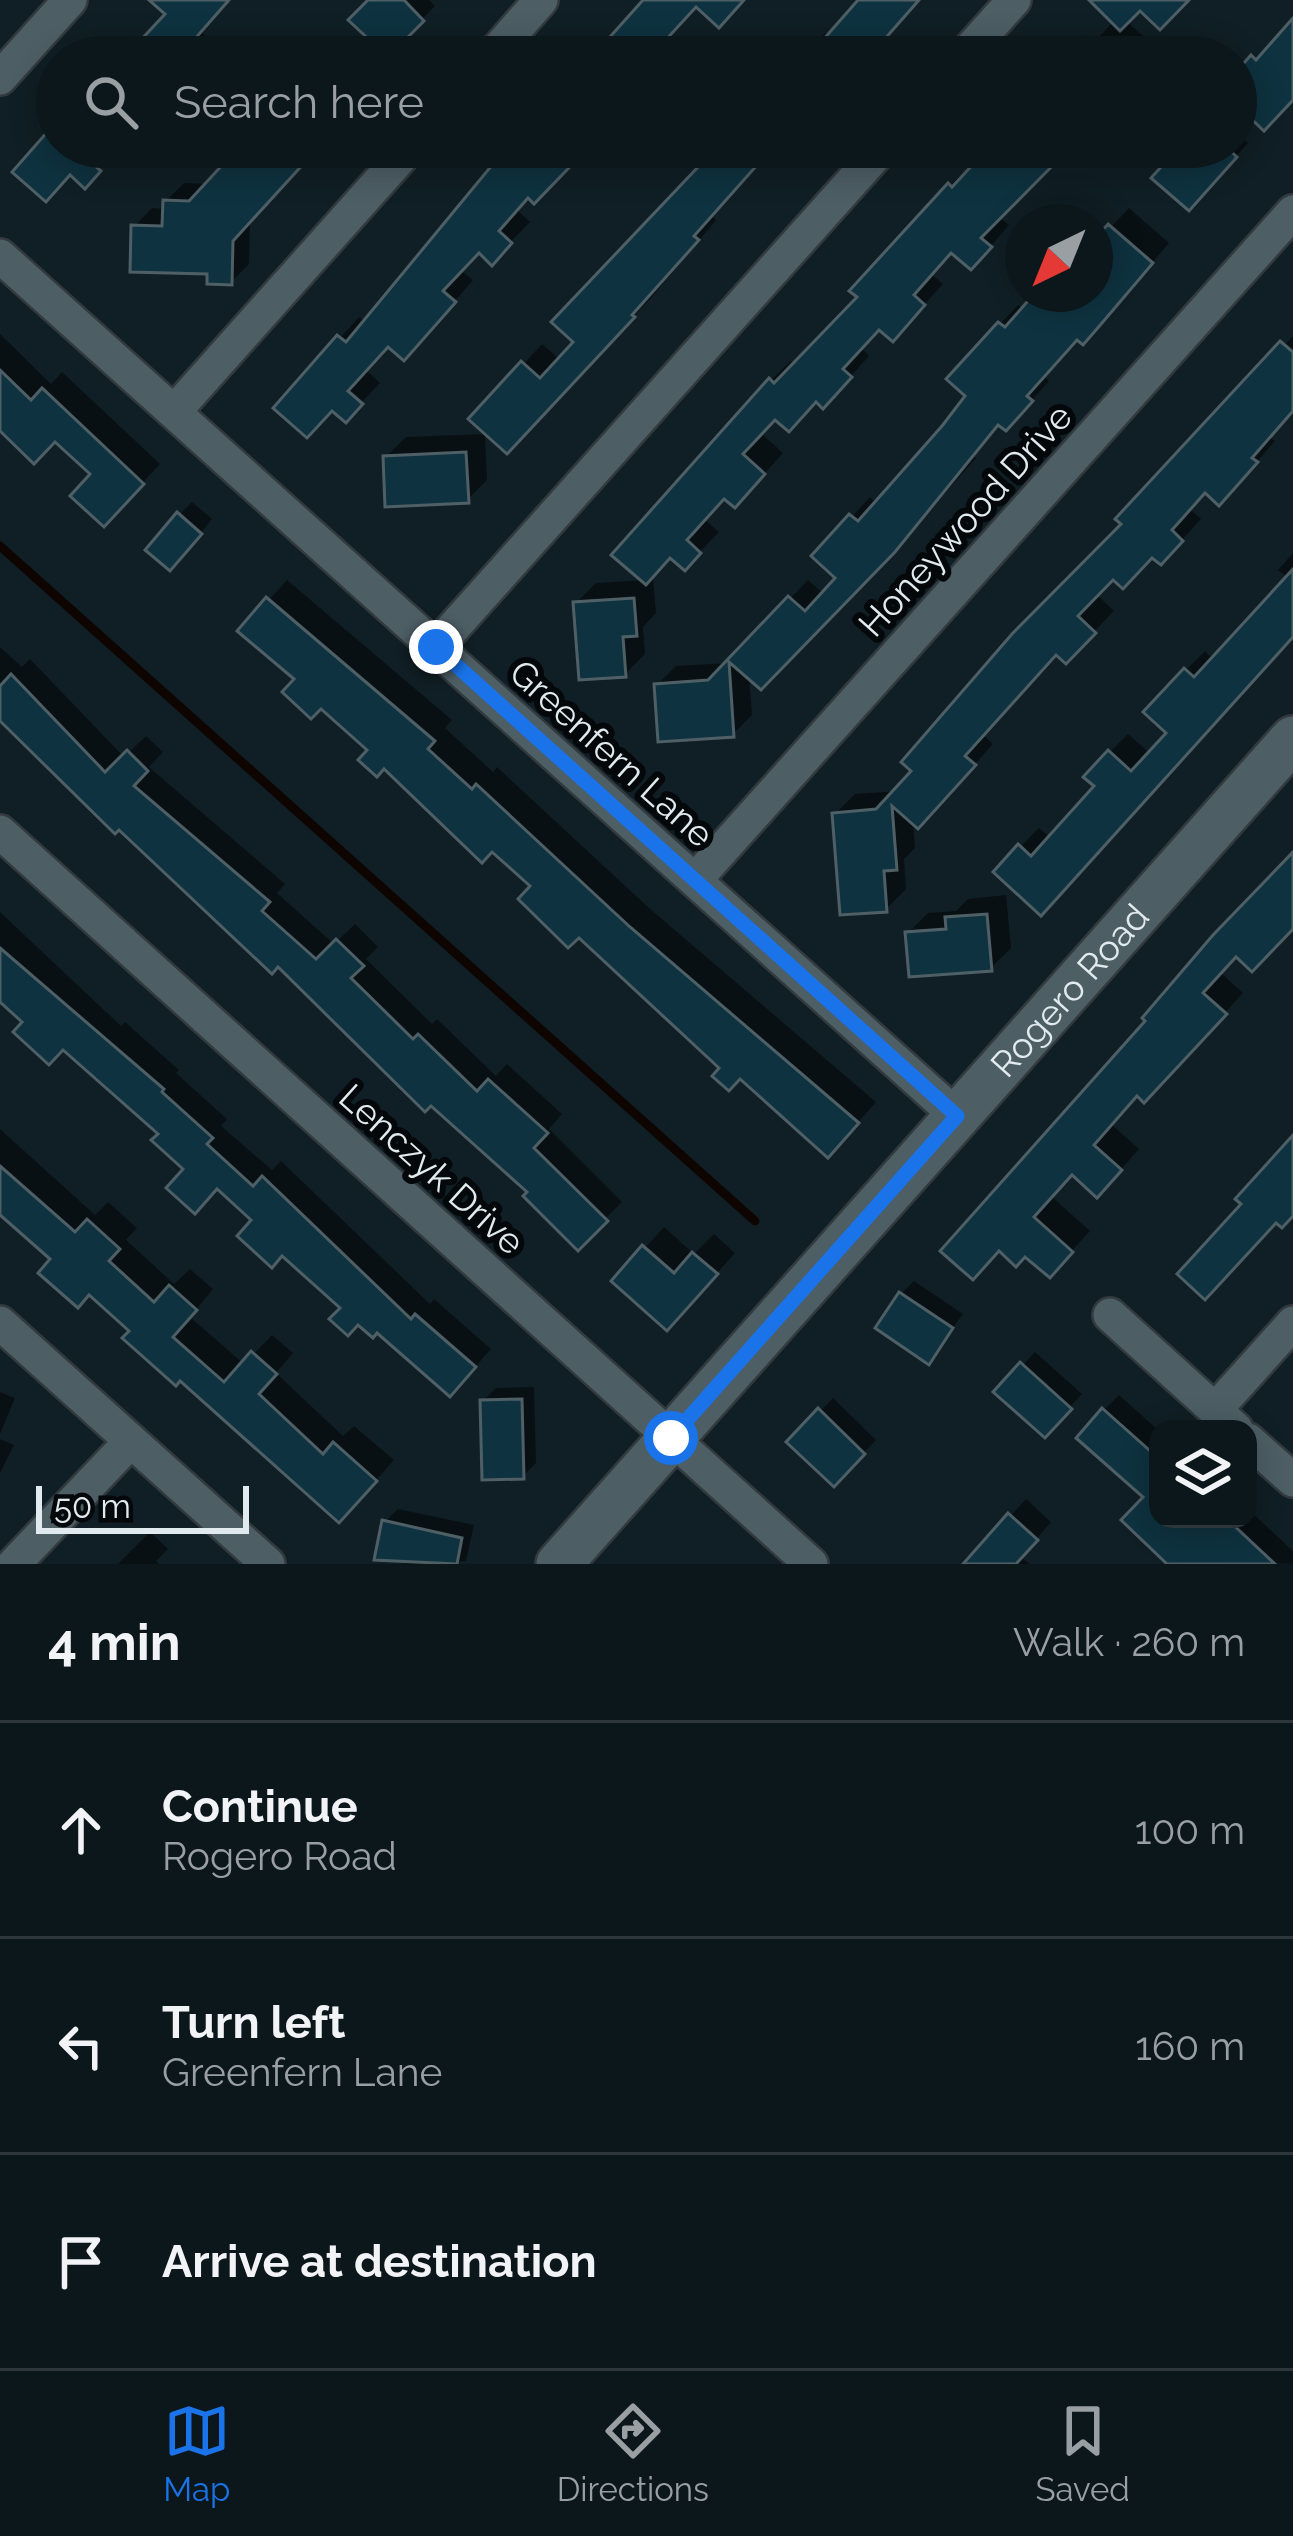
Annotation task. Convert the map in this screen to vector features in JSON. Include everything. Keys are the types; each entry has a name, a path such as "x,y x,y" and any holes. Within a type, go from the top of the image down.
{"street":[{"path":"38,36 70,0"},
{"path":"509,36 542,0"},
{"path":"982,36 1014,0"},
{"path":"0,78 36,38"},
{"path":"174,412 391,168"},
{"path":"436,647 864,168"},
{"name":"Honeywood Drive","path":"695,880 1293,212"},
{"name":"Greenfern Lane","path":"0,256 957,1116"},
{"name":"Rogero Road","path":"559,1564 1293,739"},
{"name":"Lenczyk Drive","path":"0,832 811,1564"},
{"path":"1110,1316 1226,1419 1293,1322"},
{"path":"0,1323 268,1564"},
{"path":"14,1564 131,1441"},
{"path":"1257,1448 1293,1480"}],"building":[{"path":"149,0 229,0 197,36 145,36 165,14"},
{"path":"368,0 404,0 424,21 409,36 365,36 348,20"},
{"path":"643,0 744,0 719,28 696,7 669,36 611,36"},
{"path":"858,0 919,0 887,36 826,36"},
{"path":"1089,0 1189,0 1160,30 1140,11 1120,31"},
{"path":"1293,18 1293,100 1264,131 1257,124 1257,59"},
{"path":"36,145 36,168 101,171 85,189 70,175 46,202 12,172"},
{"path":"220,168 300,168 233,241 232,285 207,284 207,274 130,272 131,225 162,226 163,200 189,201"},
{"path":"490,168 569,168 534,204 528,198 499,231 512,243 492,266 479,253 443,291 456,302 404,361 388,347 348,391 363,404 346,423 332,411 307,438 273,408 337,335 346,342"},
{"path":"697,168 754,168 694,236 699,240 632,315 635,317 507,454 468,419 521,361 540,378 573,342 551,322"},
{"path":"970,168 1050,168 1015,204 1005,204 1005,214 981,238 992,247 971,270 951,253 914,295 925,305 893,342 879,330 843,369 852,377 823,409 816,402 789,432 775,420 743,454 765,474 735,508 724,499 687,540 701,553 685,571 670,558 646,585 611,555 769,378 774,383 857,297 849,291 948,183 952,187"},
{"path":"1160,168 1227,168 1189,211 1151,178"},
{"path":"1113,228 1153,263 1113,310"},
{"path":"1018,312 1111,312 1083,345 1077,340 1027,396 1033,401 1006,431 998,425 895,552 761,690 729,662 734,737 658,742 654,684 708,680 788,596 805,611 835,578 811,556 849,514 858,521 942,426 965,396 946,379 998,322 1005,327"},
{"path":"1280,341 1293,352 1293,411 1252,458 1258,462 1219,506 1205,493 1172,530 1183,541 1161,565 1152,558 1123,589 1113,580 1078,616 1096,633 1066,664 1056,655 965,756 976,765 918,829 892,806 897,870 884,871 887,912 840,915 832,813 876,809 911,771 901,762 1012,634 1121,524 1115,519"},
{"path":"0,370 31,400 42,388 144,484 104,527 70,496 90,474 55,442 34,464 0,431"},
{"path":"466,452 469,503 385,507 383,456"},
{"path":"177,512 202,534 170,571 145,550"},
{"path":"1293,569 1293,637 1041,916 993,872 1018,844 1031,856 1094,786 1083,777 1108,750 1131,771 1166,733 1143,712 1184,668 1194,677"},
{"path":"266,597 435,741 428,749 472,789 476,784 630,927 859,1123 828,1158 740,1079 729,1091 712,1076 719,1068 579,938 568,948 518,899 530,886 492,852 482,863 384,769 377,777 358,760 367,750 321,709 311,719 282,692 294,679 237,631"},
{"path":"634,598 637,636 623,637 626,677 579,680 573,602"},
{"path":"11,674 105,772 127,750 148,771 134,786 270,902 262,911 316,959 336,939 364,966 351,978 413,1039 418,1034 477,1091 488,1079 548,1133 534,1148 608,1221 578,1251 523,1196 527,1192 431,1106 425,1112 278,967 272,974 119,830 115,834 0,721 0,686"},
{"path":"1293,852 1293,929 1252,972 1236,957 1203,993 1227,1014 1144,1103 1137,1096 1094,1145 1122,1170 1097,1198 1072,1175 1034,1217 1073,1252 1050,1278 1025,1257 1016,1267 999,1251 973,1280 940,1251 1145,1021 1142,1018 1213,935"},
{"path":"987,914 992,971 909,977 905,932 946,929 945,917"},
{"path":"0,948 164,1089 213,1138 207,1144 253,1186 262,1176 411,1319 415,1314 476,1367 450,1397 377,1333 373,1338 358,1325 348,1336 329,1319 340,1308 282,1256 272,1268 237,1236 251,1220 217,1189 195,1214 166,1188 183,1169 151,1140 158,1134 63,1050 49,1065 13,1032 22,1022 0,1002"},
{"path":"1293,1135 1293,1216 1282,1228 1276,1223 1205,1300 1177,1274 1241,1204 1235,1199"},
{"path":"0,1166 75,1232 87,1219 120,1249 109,1261 154,1302 169,1285 197,1310 173,1337 224,1382 251,1351 277,1374 259,1394 323,1454 333,1442 377,1481 339,1523 180,1381 176,1386 122,1338 129,1331 89,1295 78,1308 38,1273 50,1259 0,1215"},
{"path":"642,1245 674,1273 692,1252 718,1274 667,1331 611,1281"},
{"path":"899,1292 953,1328 929,1365 875,1328"},
{"path":"1020,1362 1072,1409 1045,1438 993,1392"},
{"path":"522,1399 524,1479 482,1480 480,1400"},
{"path":"818,1408 865,1454 834,1487 786,1442"},
{"path":"1102,1408 1149,1450 1149,1528 1237,1528 1275,1564 1167,1564 1121,1520 1143,1497 1076,1438"},
{"path":"1008,1513 1038,1540 1016,1564 963,1564"},
{"path":"382,1520 462,1538 457,1564 374,1560"}],"waterway":[{"path":"0,546 755,1221"}],"route":[{"path":"436,647 957,1116 671,1438"}]}
